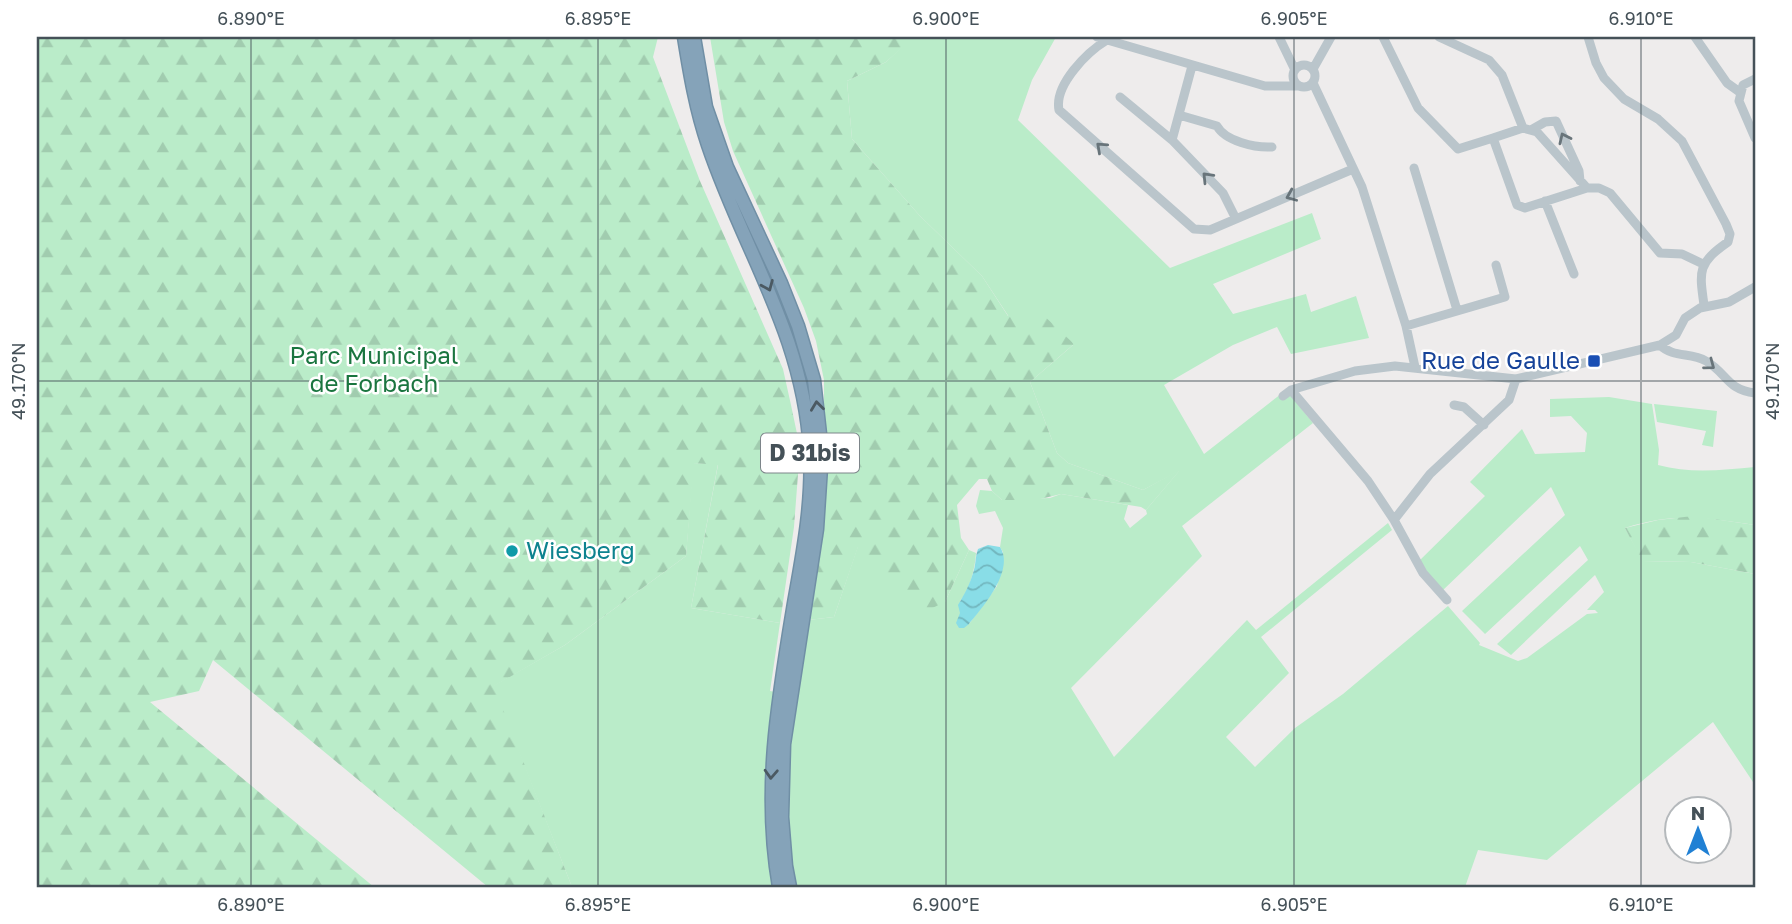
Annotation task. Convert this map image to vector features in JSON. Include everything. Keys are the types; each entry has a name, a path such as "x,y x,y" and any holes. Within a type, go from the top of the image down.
{"highway":[{"name":"D 31bis","path":"684,37 694,97 708,146 787,335 802,385 810,452 806,531 773,743 770,799 779,887"},
{"name":"D 31bis","path":"694,37 706,107 727,167 781,283 798,326 814,380 822,452 817,529 784,744 782,817 790,887"}],"street":[{"path":"1279,37 1295,70 1294,79 1298,86"},
{"path":"1313,69 1331,37"},
{"path":"1383,37 1418,108 1458,149 1556,121 1584,185"},
{"path":"1439,37 1489,61 1496,68 1502,75 1527,129 1537,132 1584,185"},
{"path":"1588,37 1604,78 1624,99 1658,119 1682,141 1730,233 1728,242 1712,252 1703,264 1704,305"},
{"path":"1695,37 1727,83 1741,93"},
{"path":"1295,70 1303,65 1313,69 1316,75 1313,83 1306,87 1265,86 1192,66 1132,42 1102,38 1062,88 1059,110 1194,229 1210,230 1353,169"},
{"path":"1172,140 1192,66"},
{"path":"1755,79 1743,85 1739,101 1755,138"},
{"path":"1313,83 1362,187 1406,326 1415,367"},
{"path":"1120,97 1172,140 1223,193 1236,219"},
{"path":"1179,115 1217,126 1220,133 1258,148 1272,147"},
{"path":"1493,138 1517,205 1525,208 1584,185 1599,188 1610,193 1660,253 1682,254 1703,264"},
{"path":"1414,168 1457,310"},
{"path":"1545,201 1574,274"},
{"path":"1406,326 1505,297 1496,265"},
{"path":"1447,600 1423,573 1394,520 1368,481 1287,393 1354,371 1395,366 1516,379 1660,345 1676,335 1685,318 1704,305 1729,302 1755,286"},
{"path":"1660,345 1671,353 1696,356 1708,362 1729,384 1742,392 1755,393"},
{"path":"1394,520 1430,474 1509,401 1516,379"},
{"path":"1454,405 1464,407 1484,425"}],"green space":[{"name":"Parc Municipal de Forbach","path":"37,37 658,37 653,57 700,181 783,369 800,448 794,527 780,623 691,608 718,465 694,463 686,556 565,645 494,686 572,887 488,887 213,660 199,691 150,702 374,887 37,887"},
{"path":"710,37 904,37 904,46 886,62 847,81 852,139 920,216 982,276 1008,316 1040,312 1074,344 1030,382 1057,453 1068,463 1143,490 1181,469 1146,510 1061,494 1036,500 1002,500 992,491 987,479 979,479 957,505 961,538 969,550 945,602 926,611 858,547 834,617 808,620 824,517 824,380 816,341 804,308 733,151 724,122"},
{"path":"904,37 1056,37 1032,80 1018,120 1170,268 1312,213 1321,239 1213,284 1233,314 1306,294 1311,312 1356,296 1369,338 1291,354 1277,327 1233,345 1164,385 1204,454 1286,390 1313,423 1182,526 1202,556 1071,688 1114,757 1247,620 1256,630 1388,523 1392,530 1261,637 1289,673 1226,737 1255,767 1295,728 1343,694 1448,606 1479,645 1518,661 1527,658 1587,614 1598,613 1595,610 1587,610 1604,592 1595,575 1511,655 1497,644 1588,560 1580,546 1485,634 1462,611 1565,515 1551,487 1442,591 1418,562 1485,496 1470,482 1522,429 1535,454 1585,452 1587,433 1571,416 1550,417 1550,399 1609,397 1652,404 1659,450 1658,465 1694,470 1755,467 1755,525 1675,518 1625,528 1643,561 1691,562 1755,574 1755,785 1713,722 1547,860 1478,850 1465,887 572,887 493,686 565,645 686,556 693,463 718,464 691,608 780,623 770,691 798,696 808,620 834,617 858,546 945,602 969,550 976,553 967,591 960,601 969,624 997,586 1003,552 1000,547 1003,528 995,511 979,514 976,506 980,490 992,491 1002,500 1050,498 1061,494 1128,505 1124,519 1130,528 1147,514 1146,510 1179,471 1143,490 1068,463 1057,453 1030,382 1073,345 1009,317 982,276 920,216 852,139 847,81 886,62 903,46"},
{"path":"1654,404 1717,411 1713,447 1702,445 1706,431 1657,422"},
{"path":"1693,516 1755,525 1755,574 1691,562 1642,561 1625,528 1658,520"}],"water":[{"path":"988,545 1000,547 1004,556 1000,577 975,617 964,628 959,628 956,623 960,613 958,605 972,577 978,549"}],"place":[{"name":"Rue de Gaulle","path":"1594,361"},
{"name":"Wiesberg","path":"512,551"}]}
